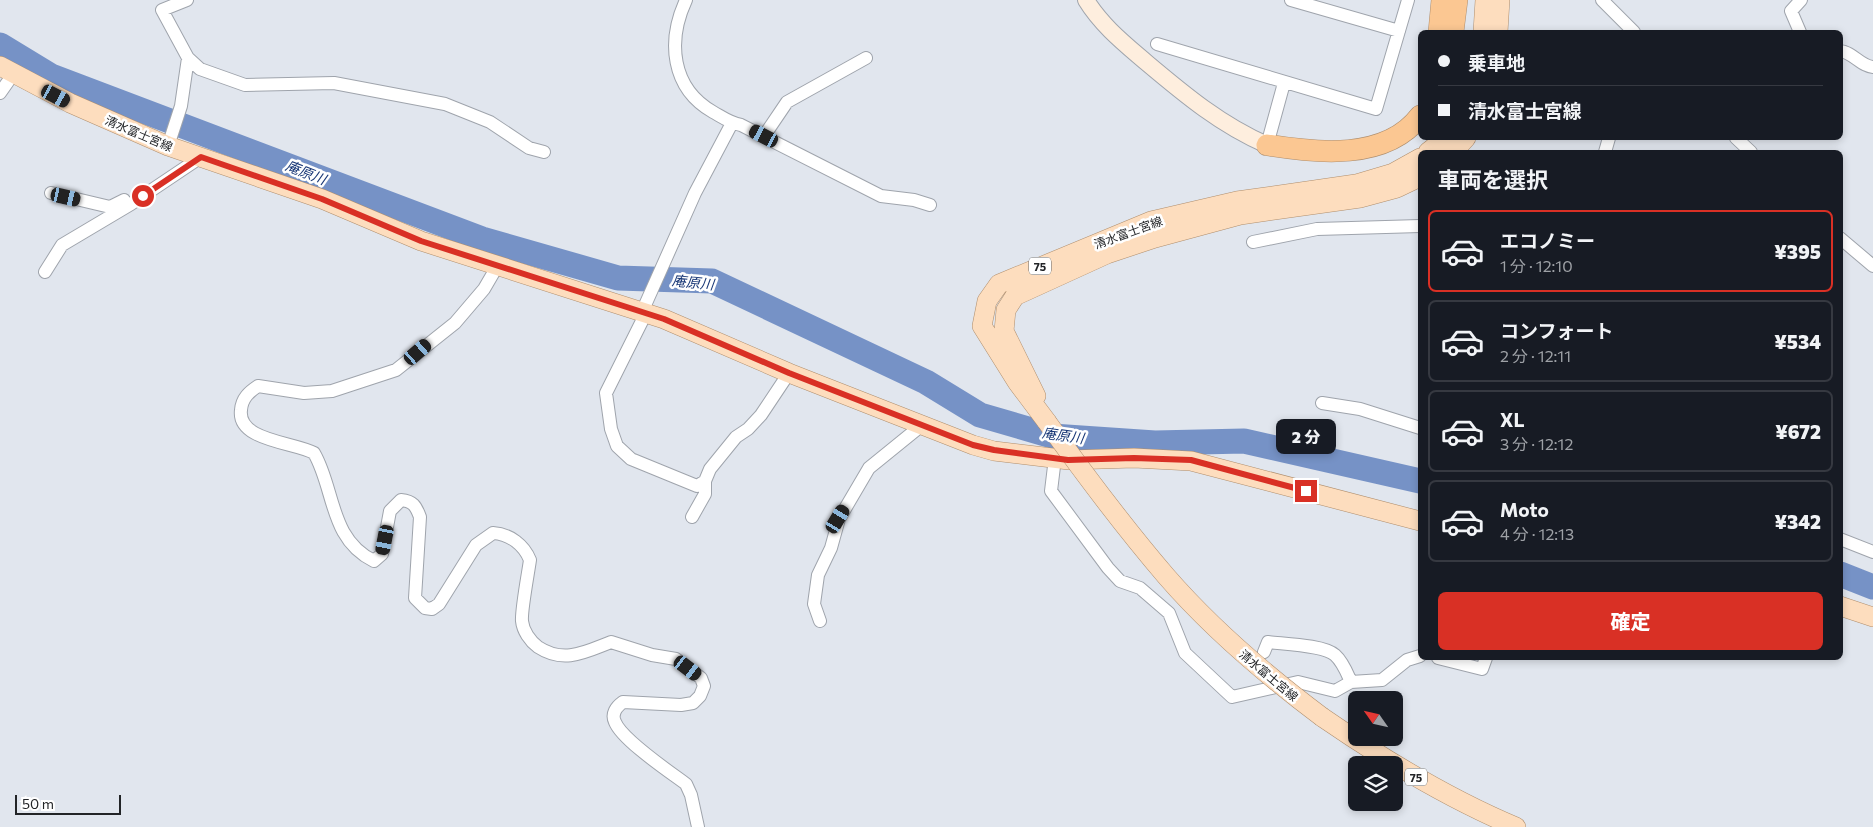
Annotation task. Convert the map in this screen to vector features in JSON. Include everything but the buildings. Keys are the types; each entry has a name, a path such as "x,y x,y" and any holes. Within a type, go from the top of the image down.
{"highway":[{"path":"1439,30 1442,0"},
{"path":"1453,30 1457,0"},
{"path":"1266,145 1293,149 1362,149 1378,145 1403,133 1418,118"},
{"path":"1266,145 1336,162 1371,162 1404,149 1418,138"}],"main road":[{"path":"1483,30 1485,0"},
{"path":"1498,30 1500,0"},
{"name":"清水富士宮線","path":"7,70 70,103 168,146 322,199 421,241 664,319 789,373 980,447 1055,458 1191,460 1418,520"},
{"path":"1434,150 1457,142"},
{"name":"清水富士宮線","path":"1418,159 1393,173 1356,184 1238,208 1151,221 999,284 987,301 982,326 1017,382 1100,495 1167,578 1253,663 1322,717 1431,786 1516,827"},
{"name":"清水富士宮線","path":"1238,208 1360,198 1397,188 1418,178"},
{"path":"1843,607 1873,618"}],"street":[{"path":"187,0 162,10 188,58 200,68 245,86 334,83 445,104 490,122 529,148 544,152"},
{"path":"686,0 680,13 675,34 674,54 678,73 688,90 702,106 732,123 741,125 764,136 881,196 914,200 930,205"},
{"path":"1086,0 1103,24 1192,102 1234,130 1266,145 1284,83"},
{"path":"1292,0 1399,31"},
{"path":"1157,44 1376,109 1408,0"},
{"path":"1602,0 1632,30"},
{"path":"1799,30 1791,11 1802,0"},
{"path":"1843,51 1873,67"},
{"path":"168,146 182,106 188,58"},
{"path":"764,136 787,102 866,58"},
{"path":"0,93 7,70"},
{"path":"705,481 697,486 631,459 617,446 611,429 606,393 644,312 694,193 732,123"},
{"path":"1738,140 1749,150"},
{"path":"45,272 62,244 143,196 201,157"},
{"path":"51,193 110,207 131,196 143,196"},
{"path":"1253,242 1317,229 1418,226"},
{"path":"1843,241 1873,266"},
{"path":"498,265 484,289 455,323 396,370 332,391 304,393 258,386 249,392 242,403 241,413 244,424 249,431 262,437 314,453 320,462 331,503 340,527 364,556 374,561 382,554 390,511 401,500 410,500 416,507 420,517 415,598 424,608 432,609 439,604 476,545 493,533 502,534 526,551 530,560 522,621 528,636 535,644 557,656 567,656 578,655 610,642 652,655 676,659 701,678 704,686 700,696 693,703 681,705 622,702 616,707 614,714 615,722 623,734 686,784 691,795 698,827"},
{"path":"692,517 704,494 705,481 710,469 717,458 736,437 748,429 761,416 789,373"},
{"path":"1322,403 1360,409 1418,427"},
{"path":"820,620 814,604 818,575 831,548 838,519 869,468 922,426"},
{"path":"1055,458 1052,491 1108,568 1120,581 1140,588 1169,613 1185,653 1232,697 1298,682 1335,691 1351,682 1382,680 1407,660 1418,657"},
{"path":"1843,540 1873,552"},
{"path":"1264,652 1268,642 1324,649 1334,653 1351,682"},
{"path":"1447,660 1482,668 1485,660"}],"waterway":[{"name":"庵原川","path":"0,45 51,76 482,239 618,278 712,281 926,382 980,415 1052,436 1155,443 1244,441 1418,481"},
{"name":"庵原川","path":"1843,575 1873,587"}],"route":[{"path":"143,196 201,157 322,199 421,241 664,319 789,373 973,445 994,450 1068,460 1134,458 1191,460 1306,491"}]}
